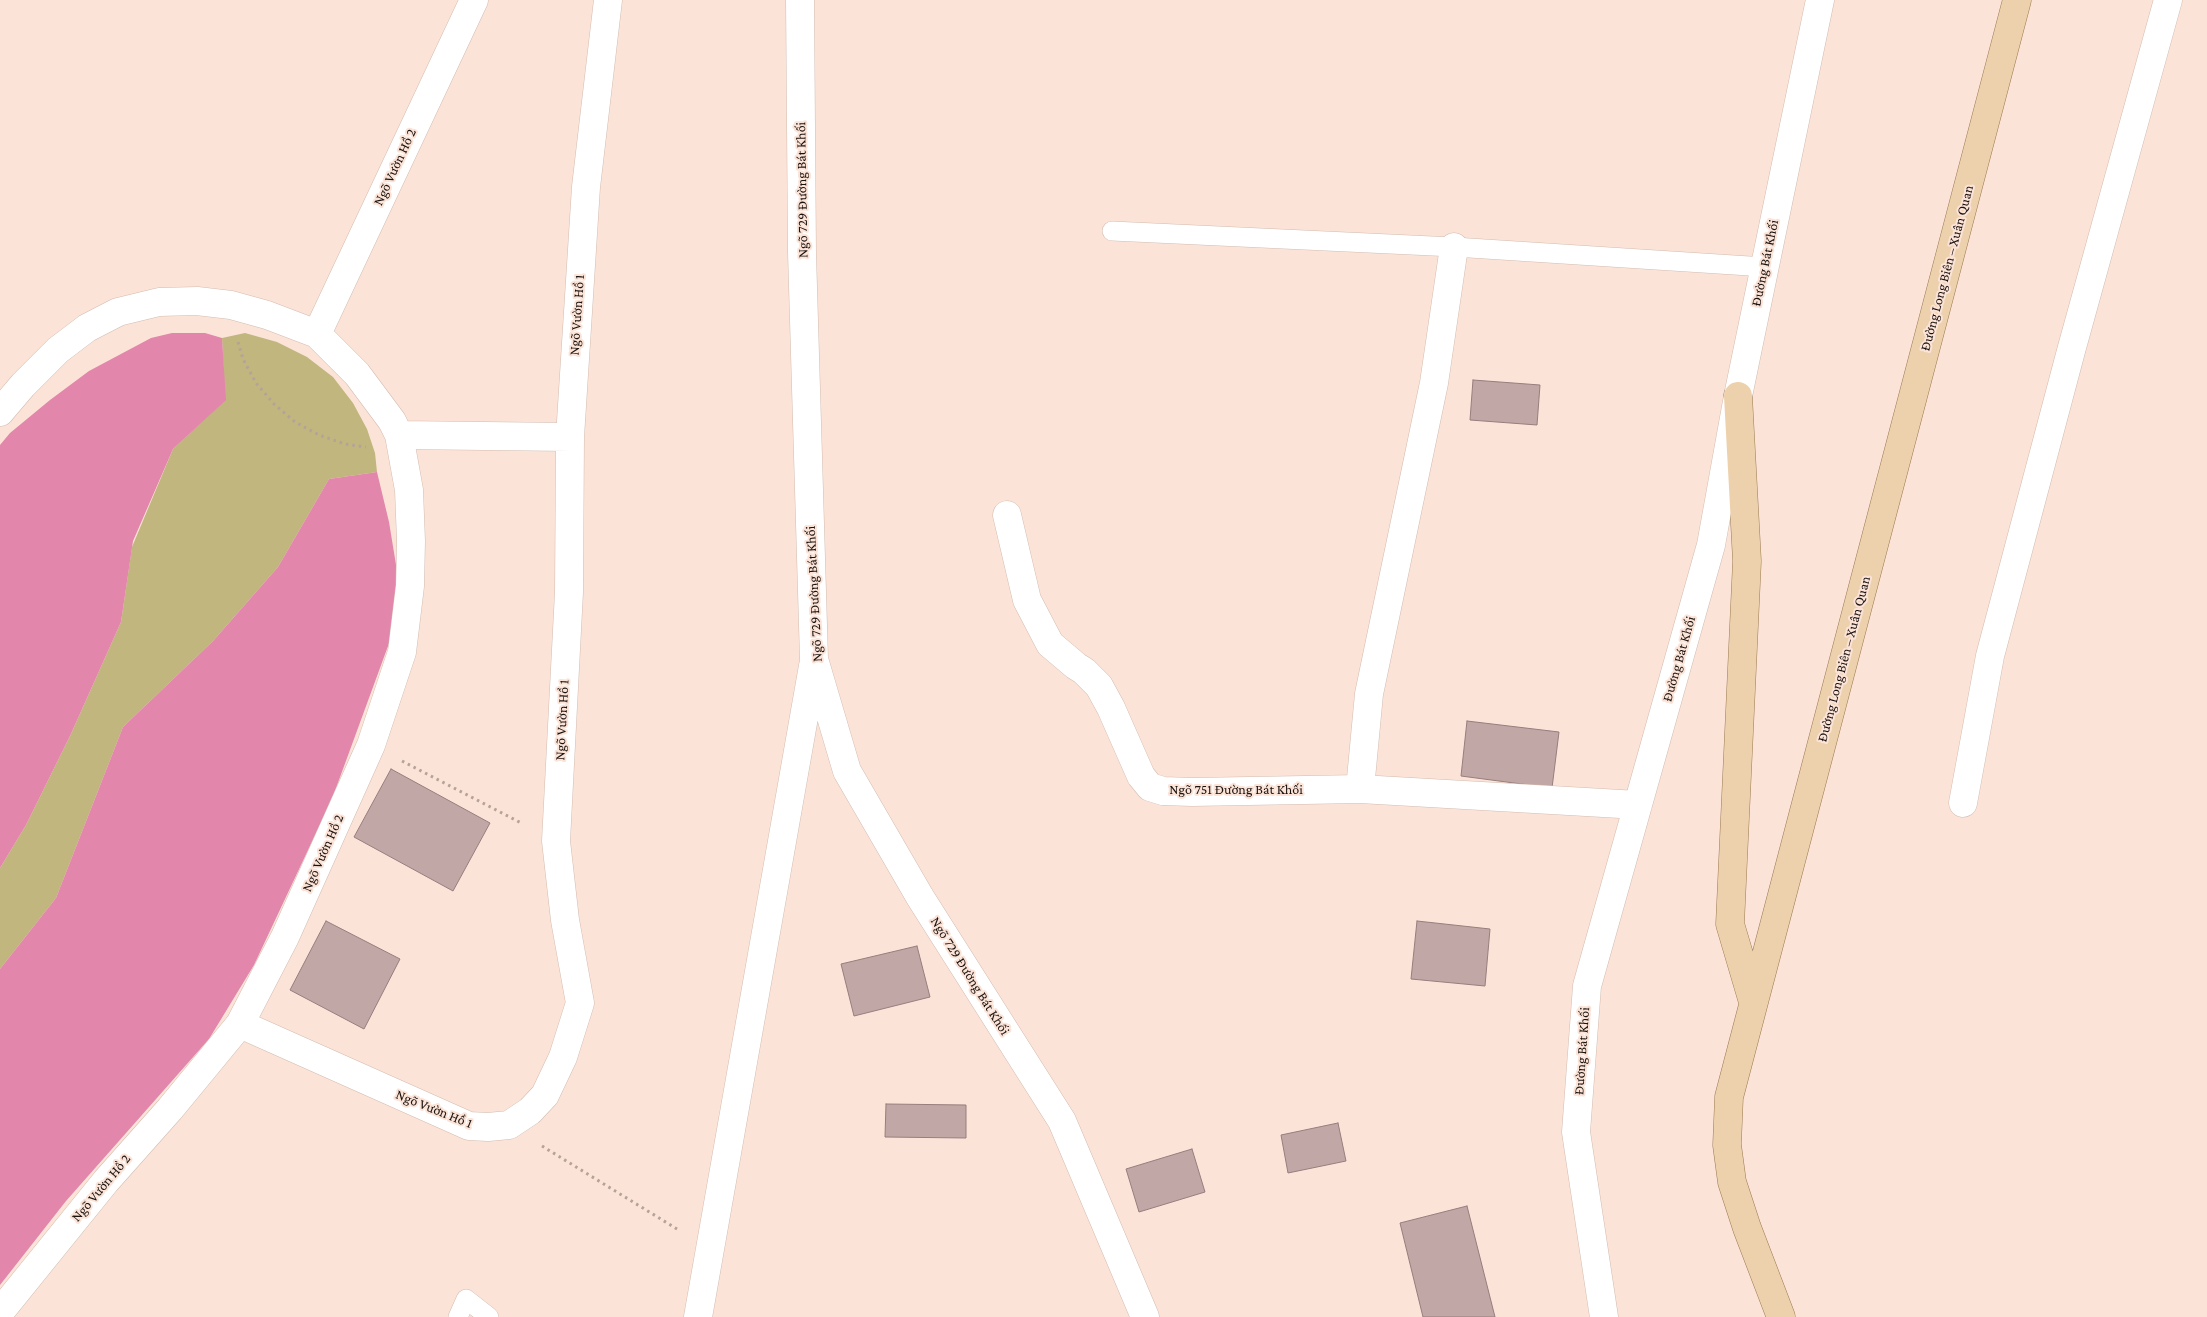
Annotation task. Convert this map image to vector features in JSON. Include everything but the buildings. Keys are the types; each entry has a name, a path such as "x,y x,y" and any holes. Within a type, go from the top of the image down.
{"main road":[{"name":"Đường Long Biên – Xuân Quan","path":"1781,1317 1735,1192 1727,1146 1730,1097 2017,0"},
{"path":"1738,396 1747,561 1730,924 1754,1002"}],"street":[{"name":"Ngõ Vườn Hồ 2","path":"317,334 474,0"},
{"name":"Ngõ Vườn Hồ 1","path":"240,1024 469,1126 509,1125 530,1112 545,1094 563,1056 580,1002 565,920 556,841 569,592 570,437 586,187 608,0"},
{"name":"Ngõ 729 Đường Bát Khối","path":"800,0 802,253 814,659 847,771 926,905 1062,1121 1145,1317"},
{"name":"Đường Bát Khối","path":"1604,1317 1576,1132 1587,986 1711,545 1738,396 1820,0"},
{"path":"1963,803 1990,656 2071,351 2168,0"},
{"path":"1360,789 1369,694 1434,383 1454,247"},
{"name":"Ngõ Vườn Hồ 2","path":"0,412 23,385 58,350 87,328 118,312 159,302 197,300 231,305 267,315 317,334 357,374 392,421 399,435 408,490 411,541 410,586 402,652 371,745 285,937 240,1024 170,1109 106,1181 0,1312"},
{"path":"399,435 570,437"},
{"name":"Ngõ 751 Đường Bát Khối","path":"1007,515 1027,600 1050,644 1084,671 1099,686 1111,708 1140,776 1150,787 1163,791 1192,792 1360,789 1638,805"},
{"path":"698,1317 814,659"}],"lane":[{"path":"1112,231 1454,247 1765,267"},
{"path":"458,1317 466,1299 489,1317"}],"path":[{"path":"231,305 234,333 243,359 256,383 295,422 319,435 345,444 372,448 399,435"},
{"path":"371,745 556,841"},
{"path":"509,1125 710,1249"}],"shaded area":[{"path":"172,333 205,333 222,338 226,400 173,449 133,541 121,622 70,736 26,825 0,868 0,445 10,433 89,371 151,338"},
{"path":"245,333 277,342 307,357 333,377 353,403 367,429 375,453 377,472 329,479 278,567 213,641 123,727 56,898 0,969 0,868 26,825 70,736 121,622 132,547 173,449 225,400 222,338"},
{"path":"377,472 389,522 398,577 395,627 332,799 254,965 209,1039 66,1201 0,1285 0,969 56,898 123,727 213,641 278,567 329,479"}]}
